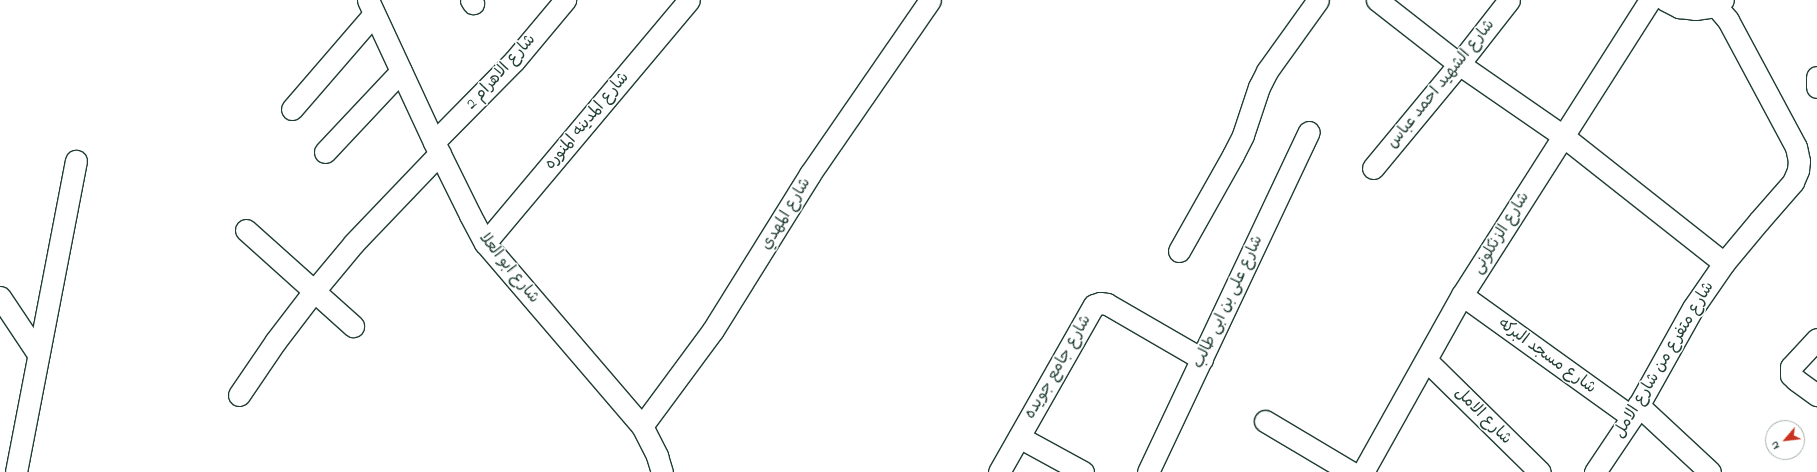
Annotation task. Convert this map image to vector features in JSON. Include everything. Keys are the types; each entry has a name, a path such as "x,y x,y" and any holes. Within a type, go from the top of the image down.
{"street":[{"name":"شارع الاهرام 2","path":"239,395 314,291 514,61 565,0"},
{"name":"شارع المدينه المنوره","path":"485,243 689,0"},
{"name":"شارع المهدي","path":"642,426 713,330 810,174 930,0"},
{"path":"1179,251 1233,155 1246,128 1259,87 1267,71 1318,0"},
{"path":"1377,0 1459,64 1563,136 1724,263"},
{"name":"شارع الشهيد احمد عباس","path":"1373,168 1459,64 1509,0"},
{"name":"شارع الزنكلونى","path":"1363,472 1462,295 1650,0"},
{"path":"1666,0 1679,7 1695,9 1719,3"},
{"name":"شارع متفرع من شارع الامل","path":"1595,472 1635,411 1693,308 1724,263 1758,221 1793,182 1798,170 1799,161 1796,147 1719,3"},
{"name":"شارع ابو العلا","path":"371,7 437,148 485,243 642,426 657,456 662,472"},
{"path":"292,109 371,7"},
{"path":"325,152 401,71"},
{"path":"1817,77 1817,87"},
{"name":"شارع على بن ابى طالب","path":"1148,472 1309,132"},
{"path":"16,472 76,162"},
{"path":"246,230 353,326"},
{"name":"شارع مسجد البركه","path":"1462,295 1635,411 1710,472"},
{"path":"0,297 38,354"},
{"name":"شارع جامع جويده","path":"999,472 1094,305 1100,303 1107,304 1202,358"},
{"path":"1817,339 1791,368 1791,375 1817,395"},
{"name":"شارع الامل","path":"1427,360 1540,472"},
{"path":"1265,421 1351,472"},
{"path":"1019,437 1083,472"}]}
